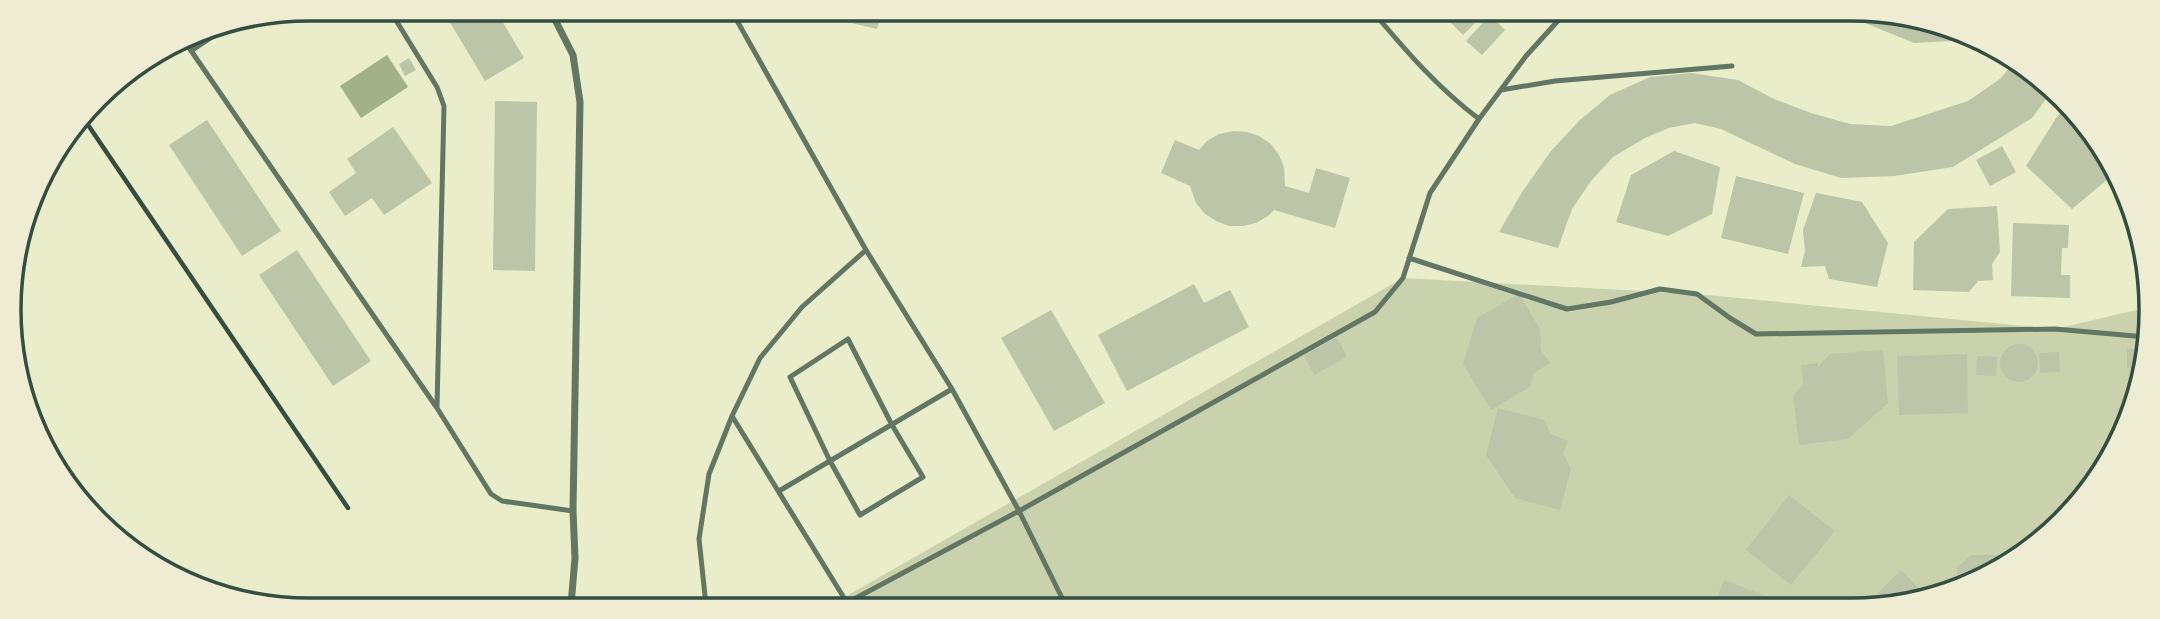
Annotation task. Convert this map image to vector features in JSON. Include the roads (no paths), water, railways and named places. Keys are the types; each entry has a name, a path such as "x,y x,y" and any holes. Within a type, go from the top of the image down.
{"street":[{"path":"556,21 573,55 580,102 573,511 575,558 572,598"}],"lane":[{"path":"397,21 438,87 444,106 437,408"},
{"path":"737,21 866,250 952,389 1019,511 1062,598"},
{"path":"1381,21 1417,65 1449,96 1479,119"},
{"path":"860,598 1375,312 1403,278 1430,193 1479,119 1526,56 1557,21"},
{"path":"191,51 207,40"},
{"path":"189,48 437,408 491,494 496,498 573,511"},
{"path":"1501,90 1555,81 1731,66"},
{"path":"705,598 699,539 709,474 732,416 760,358 802,307 866,250"},
{"path":"1409,258 1567,309 1611,302 1660,289 1697,294 1756,334 2055,329 2138,336"},
{"path":"848,339 892,425 923,477 860,515 830,461 790,377 848,339"},
{"path":"779,491 952,389"},
{"path":"732,416 845,598"}]}
